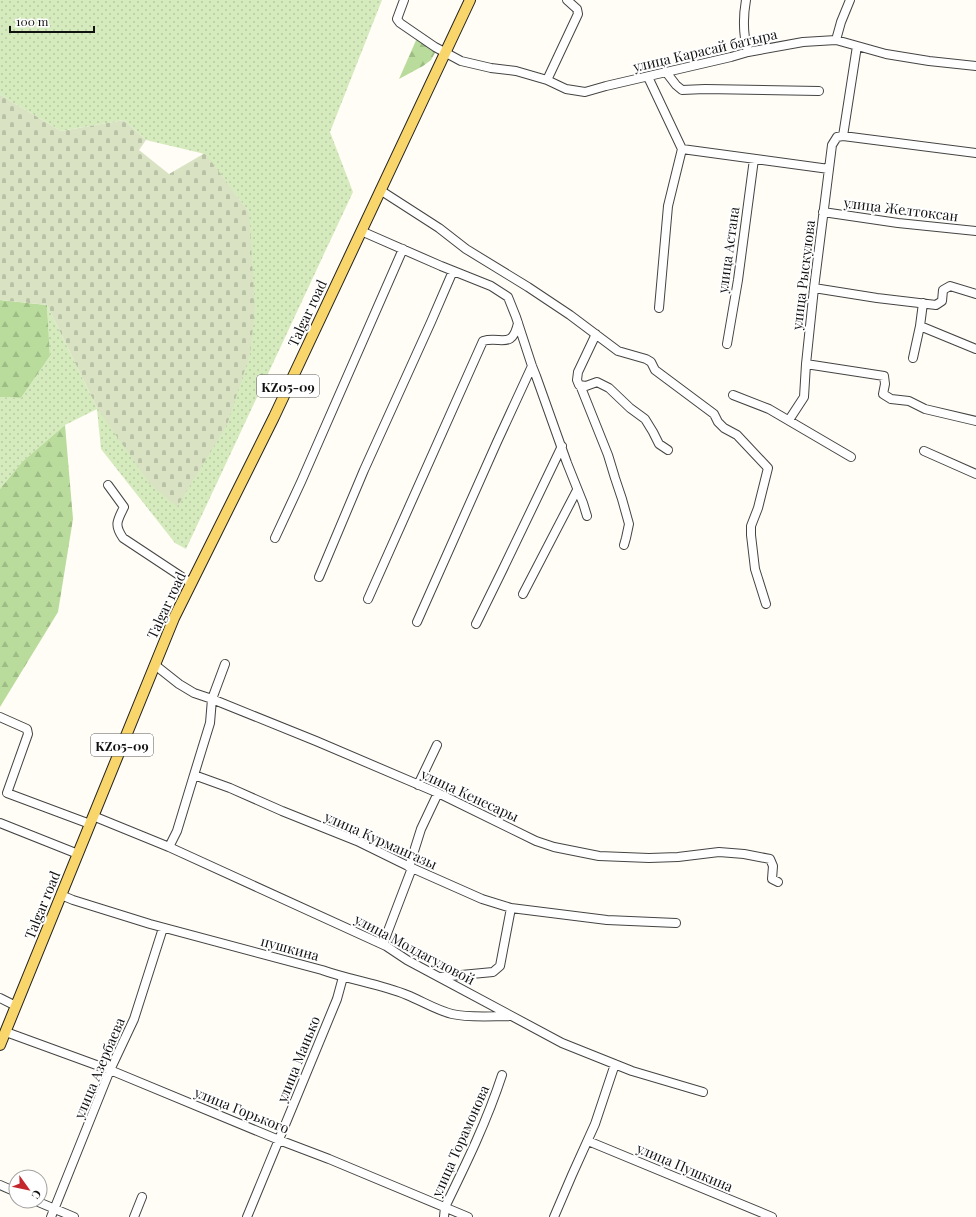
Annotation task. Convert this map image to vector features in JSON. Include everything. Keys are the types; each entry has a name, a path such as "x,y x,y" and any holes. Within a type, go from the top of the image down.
{"main road":[{"name":"Talgar road","path":"0,1045 174,618 274,417 470,0"}],"street":[{"name":"улица Карасай батыра","path":"404,0 397,19 400,23 445,53 461,61 491,68 516,71 547,80 566,89 585,92 748,52 803,42 836,40 886,54 929,61 976,66"},
{"path":"547,80 578,14 577,10 567,0"},
{"path":"746,0 744,38 748,52"},
{"path":"836,40 841,22 850,0"},
{"path":"857,46 843,136 976,153"},
{"path":"666,72 682,90 819,90"},
{"path":"648,77 682,149 668,206 659,308"},
{"name":"улица Рыскулова","path":"790,420 804,397 814,288 832,145 837,137 843,136"},
{"path":"682,149 829,169"},
{"name":"улица Астана","path":"727,344 738,280 754,159"},
{"path":"381,187 466,249 570,315 618,351 646,359 651,362 655,370 714,414 718,422 724,428 737,434 768,468 758,508 751,526 755,569 766,604"},
{"name":"улица Желтоксан","path":"823,212 898,223 976,231"},
{"path":"361,231 491,286 508,297 577,490 584,503 587,516"},
{"path":"275,538 403,249"},
{"path":"319,577 364,470 453,271"},
{"path":"814,288 877,298 936,305 942,301 943,290 950,286 976,294"},
{"path":"913,358 923,303"},
{"path":"368,598 483,341 509,340 514,336 518,323"},
{"path":"920,326 976,349"},
{"path":"596,334 578,372 577,380 608,455 624,505 629,524 624,546"},
{"path":"806,364 884,376 885,384 883,394 891,399 909,401 925,409 976,421"},
{"path":"417,622 532,366"},
{"path":"580,385 586,386 597,382 609,388 630,408 645,419 659,444 668,450"},
{"path":"733,395 769,409 790,420 851,457"},
{"path":"476,624 562,446"},
{"path":"924,451 976,474"},
{"path":"108,485 124,507 117,521 118,530 123,538 191,583"},
{"path":"523,594 577,490"},
{"path":"169,847 177,831 210,723 212,699 225,664"},
{"name":"улица Кенесары","path":"155,665 179,684 194,693 316,741 438,793 536,841 554,847 599,856 649,858 678,857 719,852 744,854 770,859 773,866 772,879 778,882"},
{"name":"улица Молдагуловой","path":"0,717 27,729 28,734 7,793 169,847 383,944 407,960 562,1043 632,1071 703,1092"},
{"path":"418,785 437,745"},
{"name":"улица Курмангазы","path":"194,775 230,788 357,841 410,867 482,899 511,908 607,920 676,923"},
{"path":"383,944 410,867 421,829 438,793"},
{"path":"0,823 78,854"},
{"name":"пушкина","path":"61,896 163,928 379,986 407,995 453,1014 470,1016 512,1016"},
{"path":"439,977 493,972 500,966 511,908"},
{"name":"улица Азербаева","path":"51,1217 110,1070 134,1018 163,928"},
{"name":"улица Манько","path":"247,1217 337,999 343,977"},
{"path":"0,998 16,1006"},
{"name":"улица Горького","path":"6,1032 110,1070 468,1217"},
{"path":"554,1217 595,1124 615,1064"},
{"name":"улица Торамонова","path":"444,1217 445,1207 480,1133 494,1100 502,1075"},
{"name":"улица Пушкина","path":"588,1141 772,1217"},
{"path":"134,1217 142,1197"},
{"path":"48,1206 74,1217"}],"green space":[{"path":"0,0 382,0 330,132 353,192 186,549 175,543 101,449 97,409 65,425 22,462 0,489 0,397 21,398 50,356 47,305 97,408 249,212 205,154 146,140 124,120 61,131 0,94"},
{"path":"417,38 436,51 431,60 399,79"},
{"path":"0,94 61,131 124,120 146,140 139,150 169,174 205,153 249,212 255,309 250,354 227,425 177,507 150,484 97,408 47,305 0,300"},
{"path":"0,300 47,305 50,356 21,398 0,397"},
{"path":"65,425 73,519 58,612 0,707 0,489 22,462"}]}
